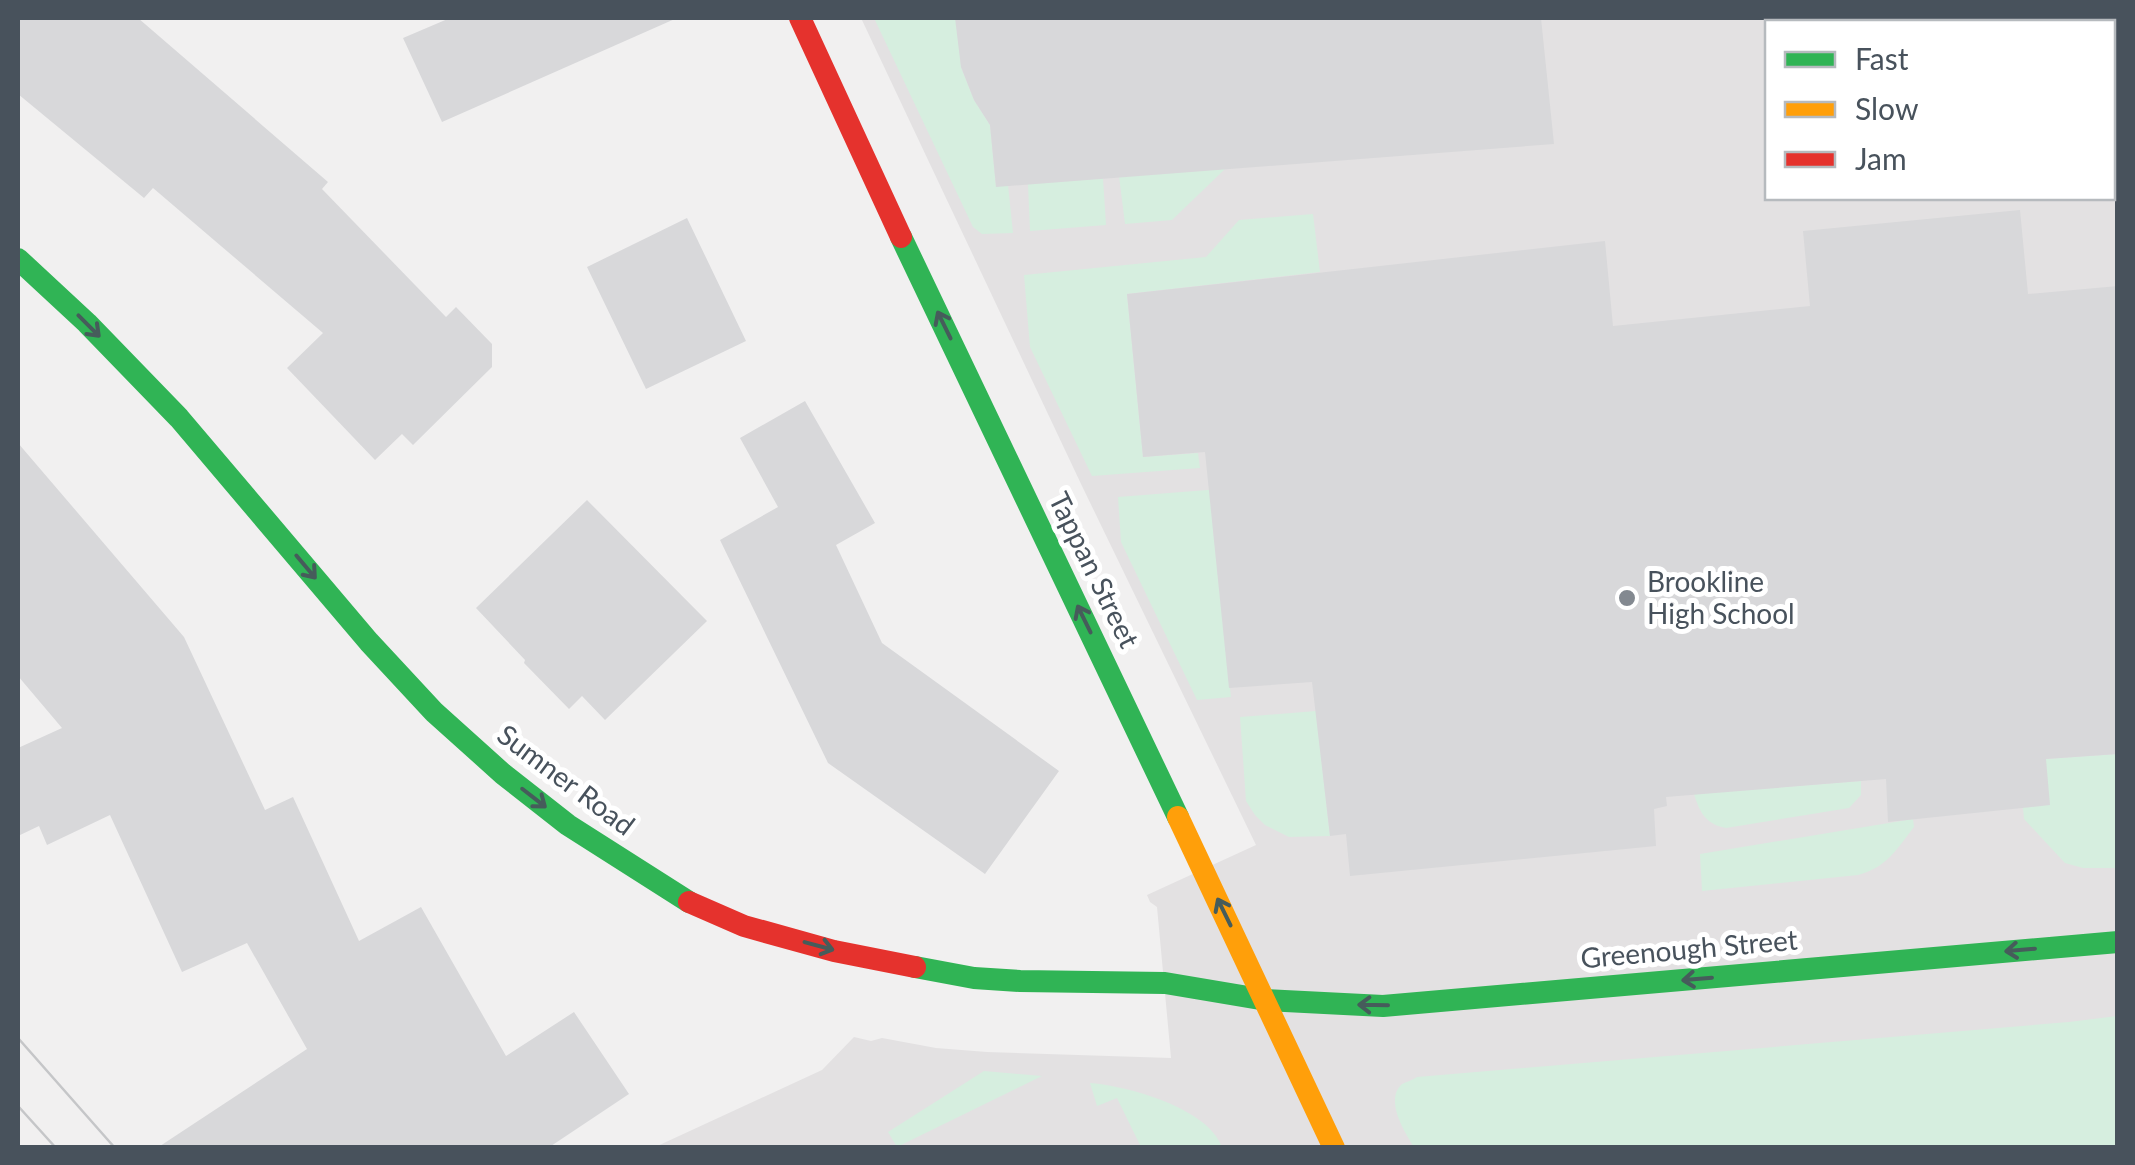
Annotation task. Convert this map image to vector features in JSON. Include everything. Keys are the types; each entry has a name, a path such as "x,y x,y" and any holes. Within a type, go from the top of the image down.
{"street":[{"name":"Tappan Street","path":"800,18 1334,1148"},
{"name":"Sumner Road","path":"18,259 179,418 369,642 434,712 568,825 681,898 744,926 924,970 1020,982 1165,984 1266,1000"},
{"name":"Greenough Street","path":"1266,1000 1398,1004 2118,942"}],"shaded area":[{"name":"Brookline High School","path":"861,18 2117,18 2117,1147 653,1148 822,1070 854,1037 987,1052 1171,1058 1157,907 1147,895 1256,845"}],"green space":[{"path":"874,18 957,18 961,67 974,100 990,125 996,186 1008,185 1013,233 982,234 973,227"},
{"path":"1226,168 1172,220 1125,224 1119,176"},
{"path":"1103,178 1106,225 1030,231 1028,184"},
{"path":"1313,214 1320,272 1127,294 1143,457 1198,453 1200,468 1092,476 1030,347 1024,275 1206,257 1239,220"},
{"path":"1220,489 1213,528 1231,697 1197,700 1121,542 1118,497"},
{"path":"1316,711 1330,836 1289,837 1265,825 1246,801 1240,717"},
{"path":"2117,754 2117,868 2083,868 2065,863 2024,819 2023,808 2046,759"},
{"path":"1861,781 1861,795 1849,808 1726,828 1712,823 1703,814 1692,787 1745,790"},
{"path":"1913,819 1914,827 1896,850 1868,872 1702,891 1700,854"},
{"path":"2117,1016 2117,1147 1414,1147 1402,1125 1395,1099 1402,1084 1417,1077"},
{"path":"984,1071 1042,1076 897,1147 888,1132"},
{"path":"1090,1083 1145,1094 1184,1110 1214,1133 1222,1147 1141,1147 1117,1098 1097,1106"}],"building":[{"path":"18,18 138,18 328,182 322,189 446,317 456,307 492,344 492,367 413,445 402,434 375,460 287,368 323,333 153,188 144,198 18,94"},
{"path":"450,18 677,18 442,122 403,38"},
{"path":"955,18 1541,18 1554,144 996,187 990,125 974,100 961,67"},
{"name":"Brookline High School","path":"2020,210 2028,294 2118,286 2118,754 2046,759 2050,805 1888,822 1886,779 1666,797 1667,806 1654,809 1656,846 1350,876 1346,834 1330,836 1312,682 1229,688 1205,452 1143,457 1127,294 1605,241 1613,326 1810,306 1803,231"},
{"path":"687,218 746,341 646,389 587,267"},
{"path":"805,401 875,523 836,545 882,643 1059,771 985,874 828,763 720,540 778,507 740,438"},
{"path":"18,443 184,637 265,810 293,797 359,941 421,907 506,1056 574,1012 629,1094 548,1148 157,1148 307,1049 247,943 182,972 110,815 47,845 39,826 18,836 18,748 62,728 18,676"},
{"path":"587,500 707,621 605,720 582,696 569,709 476,608"}],"tram line":[{"path":"18,1038 115,1148"},
{"path":"18,1106 56,1148"}],"traffic: fast":[{"path":"901,237 1178,817"},
{"path":"18,259 179,418 369,642 434,712 568,825 689,902"},
{"path":"915,967 974,978 1165,983 1266,1000 1383,1006 2118,942"}],"traffic: slow":[{"path":"1178,817 1334,1148"}],"traffic: jam":[{"path":"800,18 901,237"},
{"path":"689,902 744,926 834,951 915,967"}],"place":[{"name":"Brookline High School","path":"1627,598"}]}
